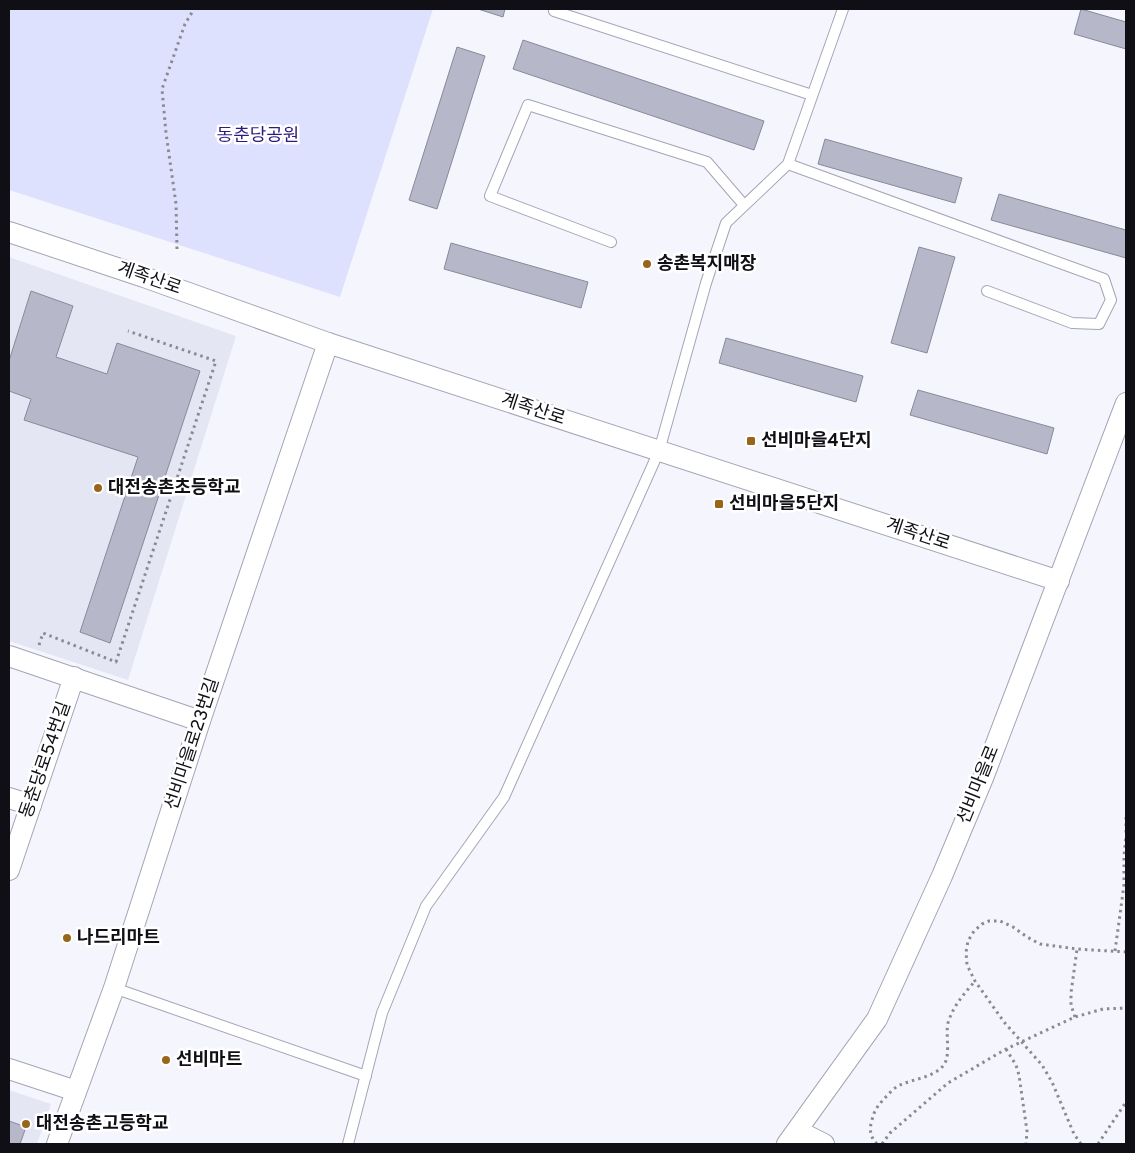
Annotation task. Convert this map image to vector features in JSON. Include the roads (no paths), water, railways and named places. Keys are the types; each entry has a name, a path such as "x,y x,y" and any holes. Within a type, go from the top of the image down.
{"street":[{"name":"계족산로","path":"9,232 144,277 328,343 1059,581"},
{"name":"선비마을로23번길","path":"57,1144 114,988 200,721 328,343"},
{"name":"선비마을로","path":"793,1138 877,1019 942,876 983,778 1126,403"},
{"path":"9,656 200,721"},
{"name":"동춘당로54번길","path":"9,870 74,677"},
{"path":"9,798 31,805"},
{"path":"9,1069 76,1091"},
{"path":"793,1138 824,1144"}],"lane":[{"path":"555,9 554,11 812,95"},
{"path":"348,1144 382,1013 426,906 504,797 660,451 706,283 726,223 788,164 843,9"},
{"path":"611,242 490,196 528,105 708,162 744,205"},
{"path":"788,164 1104,279 1111,300 1099,324 1072,323 987,291"},
{"path":"114,988 366,1076"}],"place":[{"name":"송촌복지매장","path":"647,264"},
{"name":"선비마을4단지","path":"751,441"},
{"name":"대전송촌초등학교","path":"98,488"},
{"name":"선비마을5단지","path":"719,504"},
{"name":"나드리마트","path":"67,938"},
{"name":"선비마트","path":"166,1060"},
{"name":"대전송촌고등학교","path":"26,1124"}],"park label":[{"name":"동춘당공원","path":"258,136"}]}
